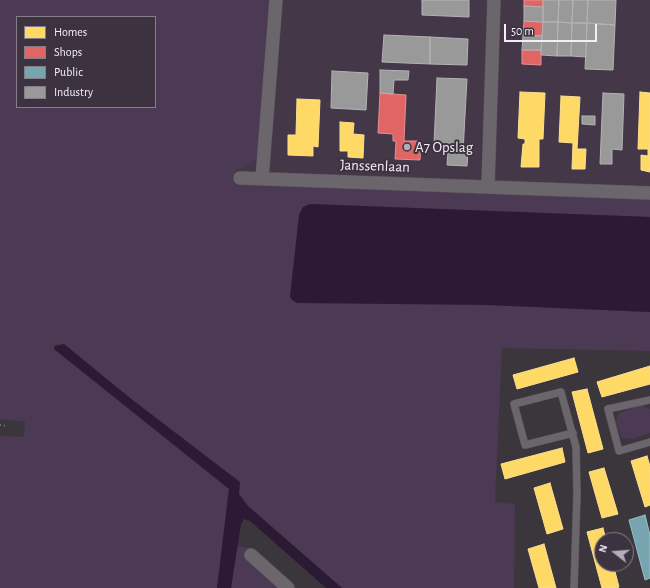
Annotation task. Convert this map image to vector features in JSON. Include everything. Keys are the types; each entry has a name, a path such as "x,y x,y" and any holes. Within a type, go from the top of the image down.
{"street":[{"path":"262,179 276,0"},
{"path":"488,186 494,0"},
{"name":"Janssenlaan","path":"240,178 650,193"},
{"path":"252,555 288,588"}],"lane":[{"path":"572,433 525,445 514,404 561,392 576,447 577,494 574,588"},
{"path":"650,400 608,409 619,451 650,442"}],"path":[{"path":"0,426 8,426"}],"shaded area":[{"path":"0,0 270,0 258,155 252,163 243,168 236,169 235,181 650,197 650,217 310,204 303,207 488,305 650,312 650,351 502,348 495,502 515,504 514,588 342,588 248,506 239,494 130,398 64,344 54,345 54,349 229,489 217,588 0,588 0,436 24,437 25,422 0,419"},
{"path":"227,0 650,0 650,217 220,176"},
{"path":"310,204 650,217 650,312 488,305 297,303 292,300 290,296 299,215 303,207"},
{"path":"64,344 130,398 240,482 239,494 248,506 342,588 326,588 250,521 244,519 241,524 231,588 217,588 229,489 54,349 55,346"},
{"path":"641,405 650,409 650,433 632,439 621,438 616,421 619,413"},
{"path":"237,546 252,548 247,558 281,588 231,588"}],"building: Homes":[{"path":"520,92 545,93 543,139 539,139 539,167 521,167 523,144 525,144 525,139 518,138"},
{"path":"640,92 650,93 650,172 641,170 641,155 648,156 648,149 638,149"},
{"path":"561,96 580,97 577,149 586,149 585,169 572,169 573,143 559,142"},
{"path":"297,99 320,100 318,147 313,146 313,156 288,155 288,135 296,135"},
{"path":"340,122 354,123 353,134 364,135 363,158 348,157 348,151 340,151"},
{"path":"574,358 578,372 517,389 513,375"},
{"path":"650,366 650,384 602,397 597,382"},
{"path":"587,389 603,449 588,453 572,392"},
{"path":"562,448 565,462 505,479 501,464"},
{"path":"647,456 650,466 650,505 645,507 631,461"},
{"path":"604,468 618,514 602,518 589,472"},
{"path":"550,483 563,529 547,534 534,488"},
{"path":"603,528 604,532 594,532 594,558 587,532"},
{"path":"544,544 556,588 539,588 528,549"},
{"path":"598,572 615,572 619,587 602,588"}],"building: Shops":[{"path":"524,0 543,0 543,7 524,6"},
{"path":"524,21 543,22 542,36 523,35"},
{"path":"522,50 541,50 541,65 522,64"},
{"path":"380,93 406,95 404,141 421,141 420,160 395,159 396,141 393,141 393,134 378,133"}],"building: Public":[{"path":"645,515 650,535 650,578 645,580 634,539 634,532 632,532 629,520"}],"building: Industry":[{"path":"422,0 469,0 469,17 422,15"},
{"path":"543,0 559,0 558,22 543,22"},
{"path":"559,0 573,0 572,23 558,22"},
{"path":"573,0 588,0 587,23 572,23"},
{"path":"588,0 616,0 615,25 587,23"},
{"path":"524,6 543,7 543,22 524,21"},
{"path":"543,22 558,22 557,56 541,55"},
{"path":"558,22 572,23 571,56 557,56"},
{"path":"572,23 587,23 586,57 571,56"},
{"path":"587,23 615,25 613,70 585,69"},
{"path":"384,35 430,37 430,64 382,62"},
{"path":"523,35 542,36 541,50 522,50"},
{"path":"430,37 468,39 467,65 430,64"},
{"path":"380,70 409,71 408,80 394,80 393,94 380,93"},
{"path":"332,71 368,73 366,110 331,108"},
{"path":"437,78 467,79 463,152 468,152 467,166 447,165 448,152 452,152 452,145 434,144"},
{"path":"603,93 624,94 622,150 612,149 612,164 600,164"},
{"path":"582,116 595,116 595,125 582,124"}],"place":[{"name":"A7 Opslag","path":"407,147"}]}
